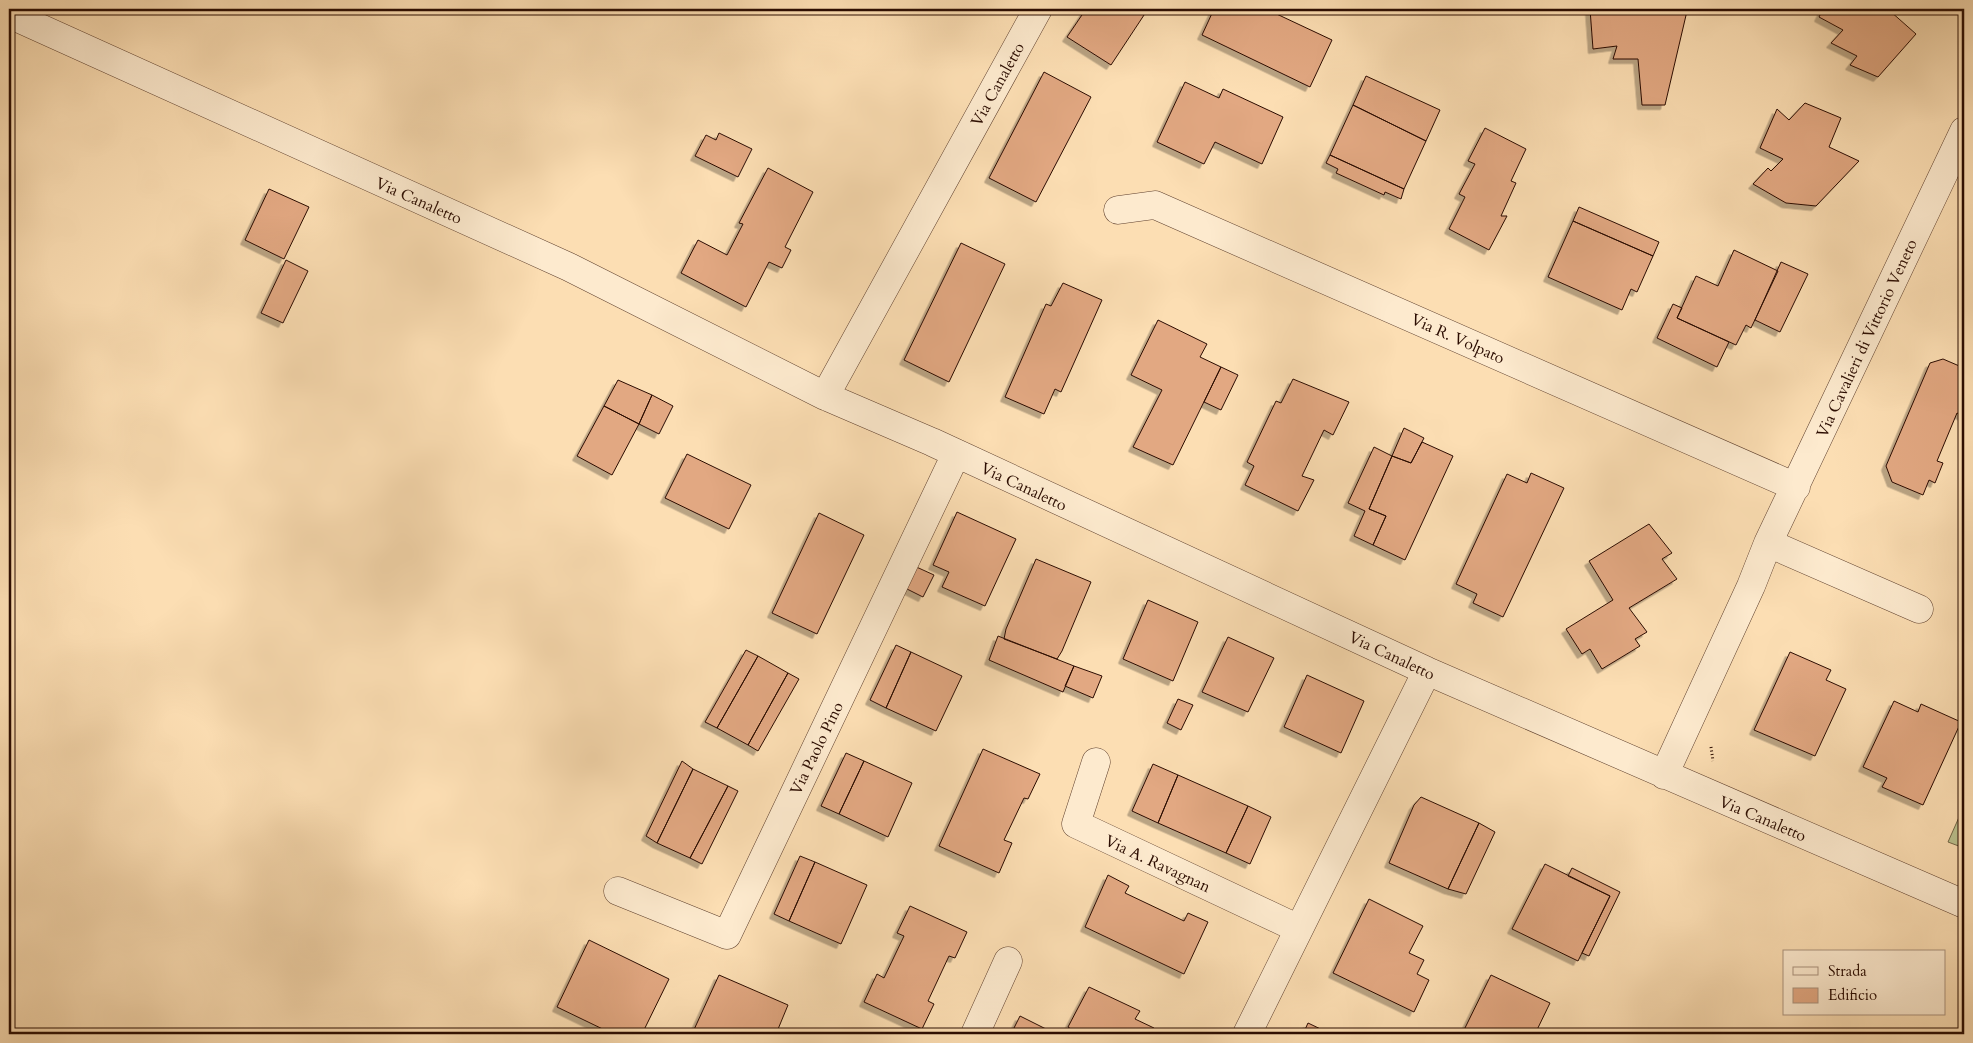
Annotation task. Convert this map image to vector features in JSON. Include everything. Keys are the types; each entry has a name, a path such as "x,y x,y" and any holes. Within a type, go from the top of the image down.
{"street":[{"name":"Via Canaletto","path":"825,396 1038,9"},
{"name":"Via Canaletto","path":"9,14 569,267 825,396 956,454 1427,671 1964,904"},
{"name":"Via Cavalieri di Vittorio Veneto","path":"1664,775 1751,586 1768,543 1964,131"},
{"name":"Via R. Volpato","path":"1118,210 1155,205 1796,487"},
{"name":"Via Paolo Pino","path":"618,891 727,935 956,454"},
{"path":"1768,543 1919,609"},
{"path":"1247,1034 1427,671"},
{"name":"Via A. Ravagnan","path":"1096,762 1076,824 1299,929"},
{"path":"975,1034 1008,961"}],"path":[{"path":"1711,745 1713,763"}],"green space":[{"path":"1964,806 1964,848 1948,842"}],"building":[{"path":"1086,9 1148,9 1111,65 1067,37"},
{"path":"1214,9 1266,9 1332,40 1310,87 1202,35"},
{"path":"1590,9 1676,9 1687,11 1665,105 1642,105 1638,59 1613,59 1617,46 1593,49"},
{"path":"1823,9 1892,9 1890,11 1916,34 1878,77 1850,65 1857,56 1831,43 1843,30 1819,17"},
{"path":"1044,72 1091,97 1036,202 989,178"},
{"path":"1366,76 1440,110 1426,141 1353,105"},
{"path":"1185,82 1219,98 1223,89 1283,117 1262,164 1215,142 1204,164 1157,142"},
{"path":"1805,103 1841,118 1829,147 1859,161 1816,206 1786,203 1753,184 1768,168 1771,171 1783,159 1760,148 1777,109 1789,120"},
{"path":"1353,105 1426,141 1404,189 1330,155"},
{"path":"1485,128 1526,149 1511,181 1516,183 1501,216 1507,216 1489,250 1449,229 1465,197 1459,194 1475,164 1468,161"},
{"path":"719,133 752,149 738,177 695,156 706,135 716,140"},
{"path":"1330,155 1404,189 1401,199 1385,192 1384,195 1336,173 1338,169 1326,163"},
{"path":"768,168 813,192 785,247 791,250 782,268 769,262 746,307 681,273 698,240 727,255 743,224 739,223"},
{"path":"269,189 309,207 284,259 245,240"},
{"path":"1579,207 1659,242 1653,256 1573,221"},
{"path":"1573,221 1653,256 1637,292 1631,289 1622,310 1548,277"},
{"path":"961,243 1005,264 949,382 904,360"},
{"path":"1734,250 1778,271 1751,328 1746,325 1736,345 1677,318 1696,276 1718,286"},
{"path":"286,260 308,271 283,323 261,313"},
{"path":"1781,262 1808,274 1780,332 1755,320"},
{"path":"1063,283 1102,300 1061,392 1055,389 1044,414 1005,397 1046,304 1051,306"},
{"path":"1673,304 1682,308 1677,318 1729,342 1717,367 1657,338"},
{"path":"1158,320 1207,344 1200,357 1221,367 1173,465 1133,447 1162,390 1131,375"},
{"path":"1943,359 1964,368 1964,416 1957,413 1937,461 1943,463 1935,483 1929,480 1923,495 1892,482 1886,466 1930,363"},
{"path":"1221,367 1238,375 1221,410 1204,402"},
{"path":"1293,379 1349,402 1333,435 1324,430 1302,476 1314,480 1298,511 1245,485 1254,466 1247,462 1276,401 1281,403"},
{"path":"618,380 652,395 639,424 604,406"},
{"path":"652,395 673,406 659,434 639,424"},
{"path":"604,406 639,424 612,475 577,456"},
{"path":"1404,428 1424,438 1411,463 1392,456"},
{"path":"1422,442 1453,456 1405,560 1373,545 1386,516 1369,509 1392,456 1411,463"},
{"path":"1374,447 1392,456 1369,509 1386,516 1373,545 1354,536 1365,511 1348,503"},
{"path":"687,454 751,485 729,529 665,498"},
{"path":"1531,473 1564,488 1503,617 1473,603 1477,594 1456,584 1507,474 1527,483"},
{"path":"957,512 1016,539 985,606 942,587 949,572 933,565"},
{"path":"819,513 864,535 817,634 772,613"},
{"path":"1649,524 1672,553 1662,559 1677,579 1629,608 1647,632 1635,639 1640,646 1602,669 1590,649 1582,654 1566,629 1613,600 1589,561"},
{"path":"1036,559 1091,582 1057,659 1004,639 1006,629"},
{"path":"912,565 934,575 923,597 901,586"},
{"path":"1148,600 1198,622 1173,681 1123,659"},
{"path":"998,636 1074,666 1063,692 989,660"},
{"path":"1228,637 1274,658 1248,712 1202,692"},
{"path":"896,645 911,652 886,708 870,700"},
{"path":"746,650 758,656 717,728 705,722"},
{"path":"911,652 962,676 936,731 886,708"},
{"path":"1790,652 1831,670 1826,680 1846,689 1815,756 1754,730"},
{"path":"758,656 788,673 748,745 717,728"},
{"path":"1074,666 1102,676 1093,698 1065,686"},
{"path":"788,673 799,679 758,751 748,745"},
{"path":"1307,675 1364,701 1341,753 1284,727"},
{"path":"1178,699 1193,705 1181,730 1167,723"},
{"path":"1894,701 1918,712 1921,704 1961,722 1923,805 1882,787 1887,778 1863,767"},
{"path":"983,749 1040,774 1028,799 1024,798 1004,840 1012,843 999,873 939,846"},
{"path":"846,753 864,761 839,814 821,806"},
{"path":"682,761 693,769 657,843 646,836"},
{"path":"864,761 912,783 888,837 839,814"},
{"path":"1153,764 1178,775 1158,823 1132,811"},
{"path":"693,769 728,786 690,858 657,843"},
{"path":"1178,775 1248,806 1226,853 1158,823"},
{"path":"728,786 738,791 702,864 690,858"},
{"path":"1421,797 1479,823 1448,889 1389,863 1414,805"},
{"path":"1248,806 1271,817 1250,864 1226,853"},
{"path":"1479,823 1495,832 1466,894 1448,889"},
{"path":"800,856 815,862 789,921 774,914"},
{"path":"815,862 867,885 841,944 789,921"},
{"path":"1545,864 1610,896 1578,961 1512,929"},
{"path":"1572,868 1620,892 1589,956 1582,953 1610,896 1568,876"},
{"path":"1108,875 1129,886 1125,893 1184,921 1188,913 1208,922 1184,974 1085,927"},
{"path":"1369,899 1423,926 1409,953 1424,960 1417,974 1429,980 1414,1012 1333,973"},
{"path":"910,906 967,932 955,958 949,956 928,1001 934,1004 922,1029 864,1002 877,974 884,978 904,936 897,933"},
{"path":"589,940 669,979 642,1034 613,1034 557,1007"},
{"path":"719,975 788,1005 776,1034 692,1034"},
{"path":"1491,975 1550,1003 1535,1034 1468,1034 1463,1032"},
{"path":"1089,987 1140,1011 1135,1019 1154,1028 1151,1034 1072,1034 1074,1031 1068,1027"},
{"path":"1020,1016 1048,1030 1046,1034 1016,1034 1012,1032"},
{"path":"1308,1023 1331,1034 1303,1034"}]}
